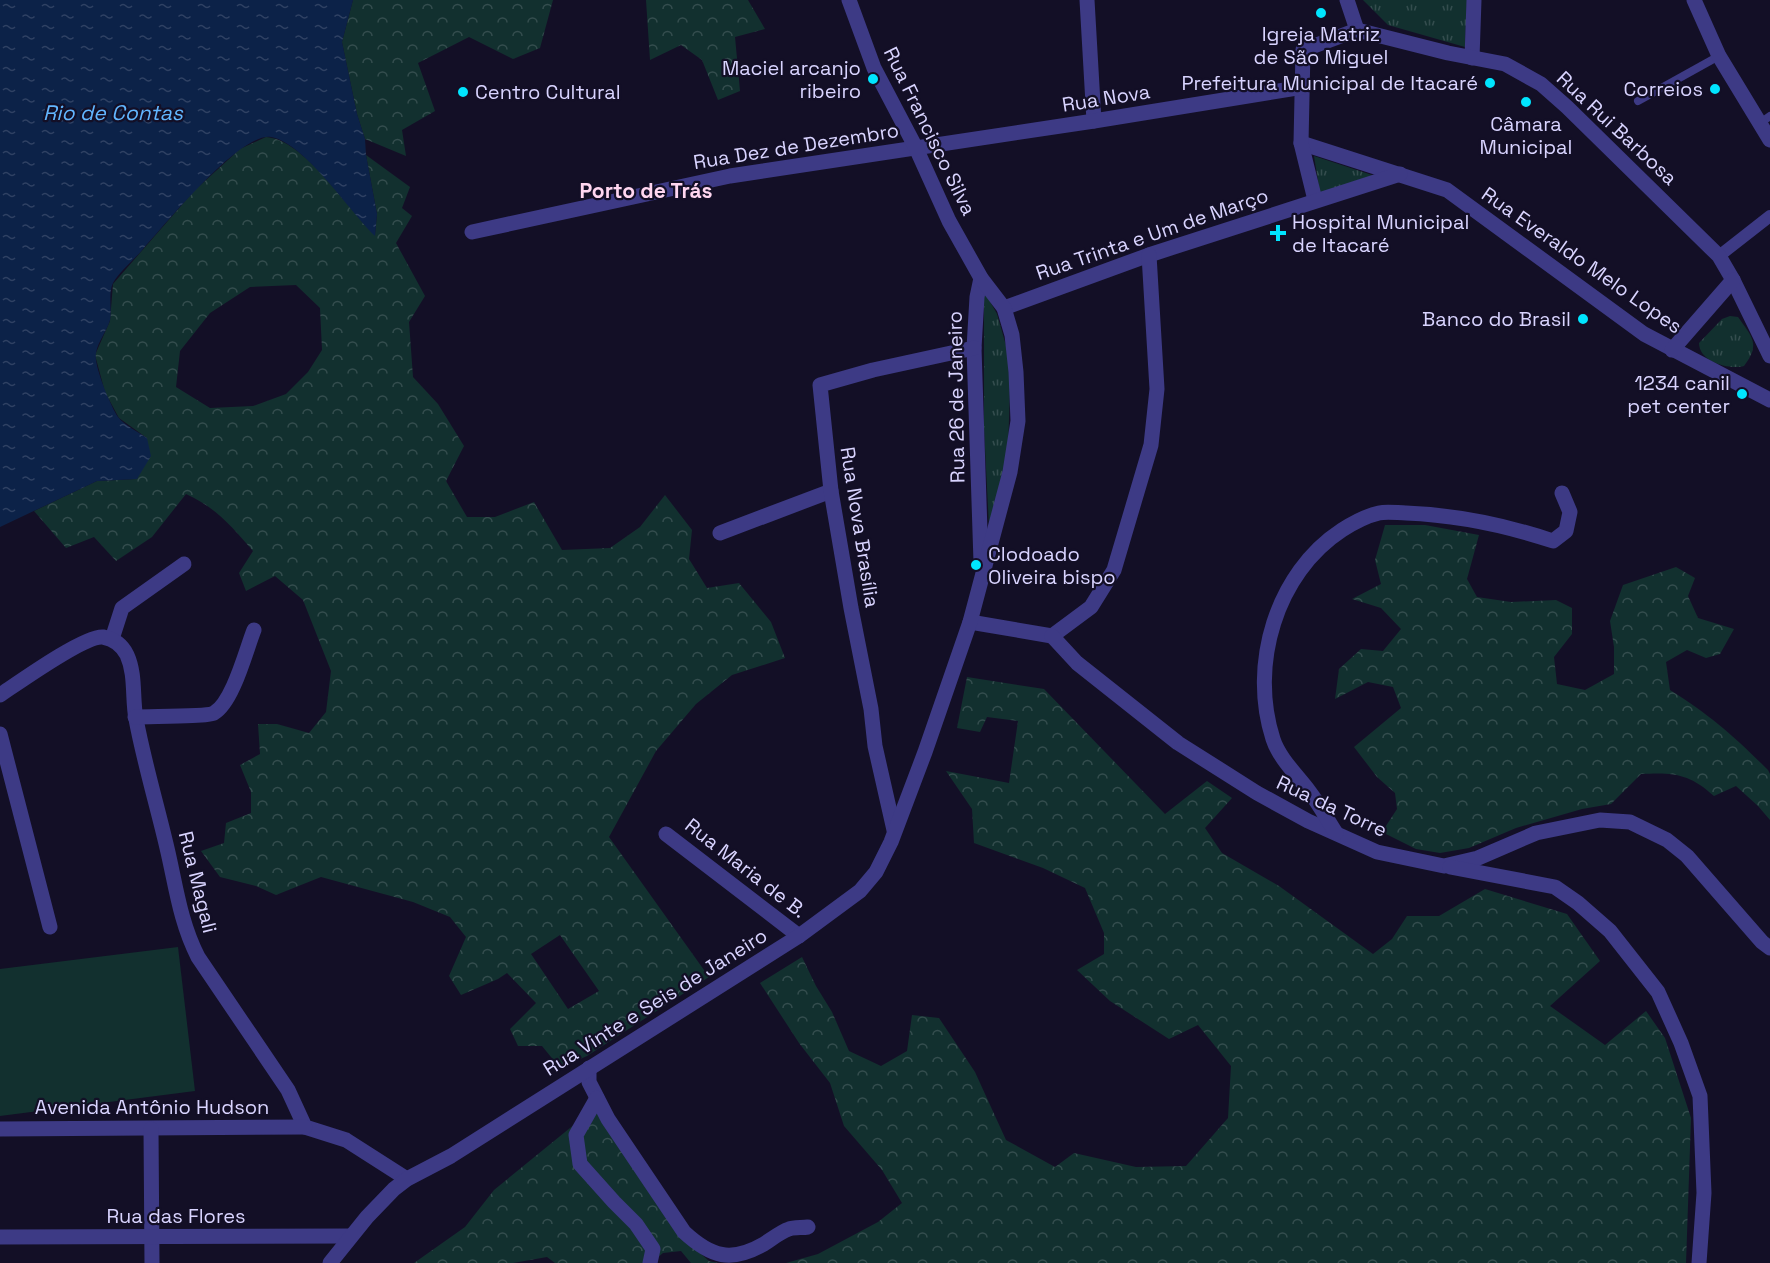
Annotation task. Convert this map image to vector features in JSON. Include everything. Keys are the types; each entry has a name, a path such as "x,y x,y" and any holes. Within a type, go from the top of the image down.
{"street":[{"name":"Rua Francisco Silva","path":"849,0 874,68 916,148 949,221 981,278"},
{"path":"1088,0 1095,121"},
{"path":"1315,200 1301,143 1303,50 1357,30 1347,0"},
{"path":"1472,58 1474,0"},
{"path":"1694,0 1719,56 1765,120 1770,140"},
{"name":"Rua Rui Barbosa","path":"1357,30 1505,64 1541,84 1719,256 1770,356"},
{"name":"Rua Nova","path":"916,148 1303,87"},
{"name":"Rua Everaldo Melo Lopes","path":"1301,143 1446,190 1617,315 1672,350 1770,400"},
{"name":"Rua Dez de Dezembro","path":"472,232 730,176 916,148"},
{"name":"Rua Trinta e Um de Março","path":"1004,308 1149,255 1400,174"},
{"path":"1719,256 1770,216"},
{"path":"970,622 1052,636 1091,607 1114,570 1151,445 1157,389 1149,255"},
{"name":"Rua 26 de Janeiro","path":"894,830 925,752 970,622 1010,472 1018,421 1012,335 1004,308 981,278"},
{"name":"Rua 26 de Janeiro","path":"981,278 977,297 974,348 982,576"},
{"path":"1672,350 1733,280"},
{"name":"Rua Nova Brasília","path":"894,830 875,746 871,709 831,491 820,385 873,370 974,348"},
{"path":"720,533 831,491"},
{"path":"1336,833 1311,793 1274,742 1266,714 1263,680 1269,644 1280,604 1297,573 1326,541 1355,522 1380,512 1478,521 1519,530 1553,541 1566,531 1570,512 1562,493"},
{"path":"0,695 72,649 99,637 112,639 122,608 184,564"},
{"path":"135,717 213,714 223,706 230,693 254,630"},
{"name":"Rua da Torre","path":"1052,636 1077,663 1178,743 1257,793 1308,821 1377,852 1444,866 1478,858 1536,833 1600,820 1630,822 1667,840 1687,856 1762,942 1770,948"},
{"name":"Rua Magali","path":"112,639 121,645 132,668 135,717 170,858 177,900 190,942 237,1017 288,1090 305,1127"},
{"path":"0,734 50,927"},
{"name":"Rua Vinte e Seis de Janeiro","path":"330,1263 382,1201 407,1179 451,1156 799,936 860,891 876,872 891,842 894,830"},
{"name":"Rua Maria de B.","path":"666,834 799,936"},
{"path":"1444,866 1555,887 1578,903 1610,931 1658,992 1682,1043 1700,1096 1704,1193 1699,1263"},
{"path":"589,1068 590,1082 608,1119 684,1232 700,1247 719,1255 734,1256 754,1250 789,1229 808,1227"},
{"path":"597,1098 576,1134 580,1164 642,1232 653,1249 650,1263"},
{"path":"305,1127 346,1140 407,1179"},
{"name":"Avenida Antônio Hudson","path":"0,1129 305,1127"},
{"path":"151,1129 152,1263"},
{"name":"Rua das Flores","path":"0,1237 351,1236"}],"lane":[{"path":"1638,101 1719,56"}],"green space":[{"path":"353,0 553,0 540,48 513,59 469,37 418,63 435,111 402,130 406,156 365,139 357,114 342,42"},
{"path":"646,0 748,0 765,29 735,37 740,91 718,100 702,60 681,45 650,60"},
{"path":"1363,0 1467,0 1465,47 1388,25"},
{"path":"266,137 280,141 295,150 310,162 375,235 377,214 366,155 410,187 402,208 412,216 396,243 425,296 409,322 413,377 438,404 464,446 446,481 467,517 495,517 534,502 562,550 610,548 640,527 665,495 692,530 689,559 707,588 739,583 771,622 785,658 732,675 696,704 656,751 609,837 709,977 587,1056 560,1068 542,1046 518,1046 510,1029 536,1003 507,973 461,995 449,976 466,937 450,917 413,902 321,877 276,895 256,886 220,877 201,851 224,843 226,823 251,813 251,792 240,765 260,754 258,724 277,724 309,733 326,712 331,671 303,600 275,576 246,591 239,573 253,551 215,512 186,494 152,537 116,561 94,537 66,548 34,511 97,481 137,479 147,438 119,418 105,392 95,355 110,321 113,284 194,191 240,149","holes":["296,285 320,308 322,350 308,372 286,394 253,406 210,408 176,387 180,351 210,313 250,287","560,935 599,991 568,1009 531,954"]},
{"path":"1314,156 1375,176 1320,193"},
{"path":"984,291 997,314 1009,356 1010,386 1008,451 989,526 984,428"},
{"path":"1730,316 1738,317 1753,341 1752,352 1744,366 1731,367 1716,363 1709,360 1700,350 1699,343 1722,319"},
{"path":"1385,525 1425,525 1479,535 1467,579 1477,597 1511,602 1556,600 1572,608 1572,634 1554,657 1557,684 1585,690 1614,674 1614,647 1610,621 1623,585 1676,567 1695,578 1688,596 1698,618 1734,629 1720,654 1706,658 1687,650 1666,662 1670,690 1722,727 1768,770 1770,774 1770,820 1736,786 1714,796 1689,779 1672,774 1653,773 1641,774 1611,804 1582,809 1516,828 1469,848 1440,853 1416,849 1382,832 1397,809 1395,793 1377,777 1354,747 1401,708 1393,687 1368,682 1335,699 1339,669 1361,649 1383,651 1401,629 1381,608 1352,599 1381,584 1375,560"},
{"path":"967,677 1044,689 1165,814 1207,781 1232,798 1205,828 1222,853 1279,886 1373,954 1392,939 1407,916 1439,916 1485,889 1567,914 1600,961 1550,1006 1605,1045 1646,1011 1665,1038 1691,1118 1686,1263 786,1263 818,1254 878,1222 902,1203 882,1170 844,1126 830,1083 799,1043 760,983 802,957 832,1012 849,1051 881,1066 907,1051 912,1015 939,1018 975,1072 1006,1140 1055,1167 1074,1153 1136,1167 1186,1166 1228,1118 1231,1066 1198,1025 1169,1039 1110,1001 1077,970 1104,954 1104,933 1085,888 1043,868 974,843 972,809 946,771 1009,783 1018,721 987,717 980,732 957,728"},
{"path":"178,947 195,1091 0,1116 0,969"},
{"path":"597,1106 674,1230 709,1261 718,1263 691,1263 681,1251 663,1253 651,1263 555,1263 547,1257 513,1263 414,1263 465,1227 494,1190"}],"water":[{"name":"Rio de Contas","path":"0,0 353,0 342,42 357,114 365,139 377,214 375,236 312,164 298,151 271,137 257,139 222,164 123,270 115,279 112,287 110,320 96,353 97,366 118,417 127,426 147,438 151,456 137,479 97,481 0,527"}],"place":[{"name":"Igreja Matriz de São Miguel","path":"1321,13"},
{"name":"Maciel arcanjo ribeiro","path":"873,79"},
{"name":"Prefeitura Municipal de Itacaré","path":"1490,83"},
{"name":"Correios","path":"1715,89"},
{"name":"Centro Cultural","path":"463,92"},
{"name":"Câmara Municipal","path":"1526,102"},
{"name":"Hospital Municipal de Itacaré","path":"1278,233"},
{"name":"Banco do Brasil","path":"1583,319"},
{"name":"1234 canil pet center","path":"1742,394"},
{"name":"Clodoado Oliveira bispo","path":"976,565"}],"district":[{"name":"Porto de Trás","path":"646,191"}]}
